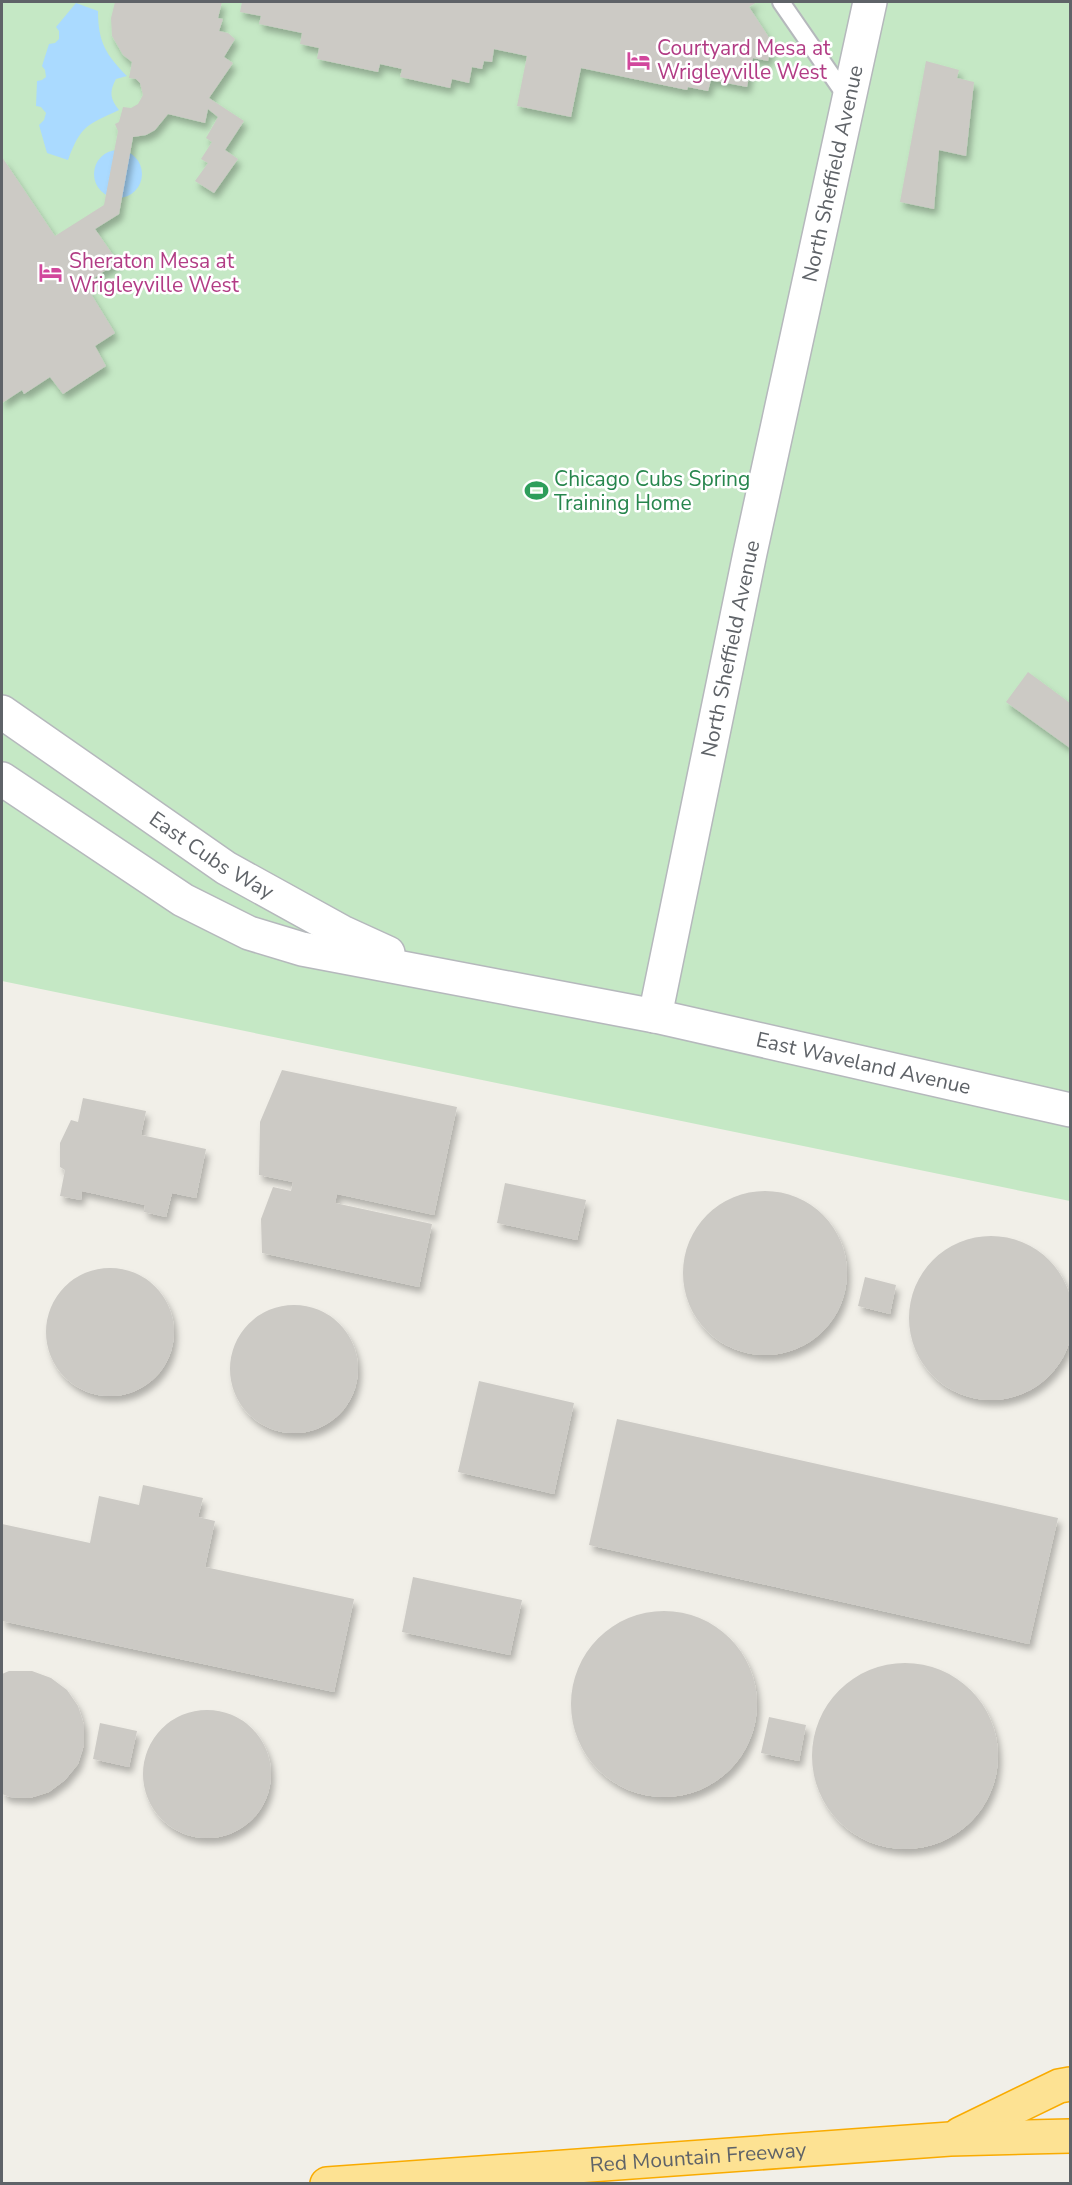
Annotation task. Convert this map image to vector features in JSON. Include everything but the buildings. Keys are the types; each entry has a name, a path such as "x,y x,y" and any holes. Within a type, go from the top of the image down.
{"highway":[{"path":"950,2139 1059,2086 1071,2085"},
{"name":"Red Mountain Freeway","path":"327,2184 950,2139 1071,2136"}],"street":[{"name":"North Sheffield Avenue","path":"655,1016 753,542 870,2"},
{"name":"East Cubs Way","path":"2,712 226,868 342,932 436,975"},
{"name":"East Cubs Way","path":"2,779 183,900 241,929 302,949 655,1016"},
{"name":"East Waveland Avenue","path":"655,1016 1071,1110"}],"lane":[{"path":"781,2 848,99"}],"green space":[{"name":"Chicago Cubs Spring Training Home","path":"2,2 1070,2 1070,1201 2,981"}],"water":[{"path":"76,3 98,11 98,22 105,47 127,76 116,79 112,88 112,99 119,110 86,127 68,160 47,153 39,125 46,113 41,107 36,106 37,81 46,77 42,66 49,44 59,39 59,31 56,27"},
{"path":"118,150 135,157 142,174 135,191 118,198 101,191 94,174 101,157"}],"place":[{"name":"Courtyard Mesa at Wrigleyville West","path":"639,60"},
{"name":"Sheraton Mesa at Wrigleyville West","path":"51,273"},
{"name":"Chicago Cubs Spring Training Home","path":"536,491"}]}
